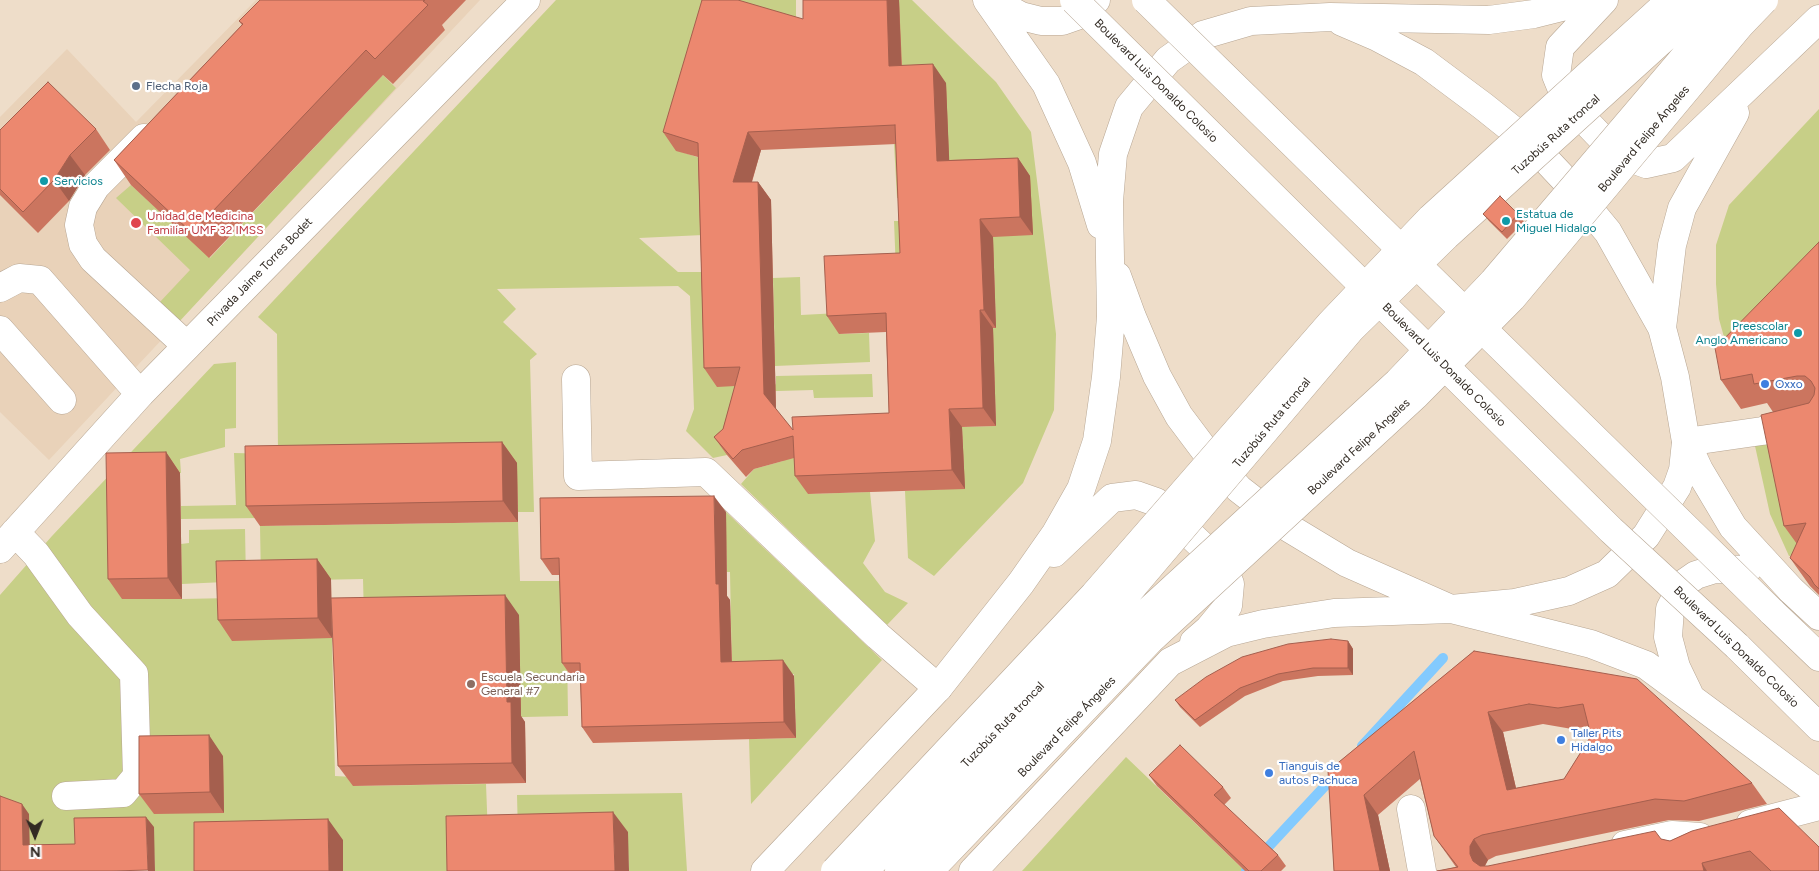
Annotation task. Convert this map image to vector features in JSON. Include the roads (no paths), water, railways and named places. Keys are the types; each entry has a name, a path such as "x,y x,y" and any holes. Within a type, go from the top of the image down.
{"main road":[{"name":"Privada Jaime Torres Bodet","path":"7,540 140,394 526,0"},
{"path":"989,0 1021,16 1041,21 1062,21 1082,14 1096,0"},
{"path":"989,0 1046,84 1065,123 1082,163 1132,317 1157,376 1179,416 1209,456 1239,488 1289,528 1347,563 1451,609 1598,646 1646,665 1819,793"},
{"name":"Boulevard Luis Donaldo Colosio","path":"1074,0 1611,530 1737,646 1819,727"},
{"path":"1146,0 1819,657"},
{"path":"1290,0 1378,38 1424,62 1533,146 1565,180 1608,232 1662,328 1675,377 1686,442 1699,470 1733,527 1791,590 1819,616"},
{"path":"765,871 938,688 1021,583 1056,533 1081,489 1097,441 1111,317 1109,201 1113,154 1129,107 1168,60 1203,35 1251,21 1330,17 1489,20 1534,14 1562,7 1575,0"},
{"path":"1604,0 1560,46 1556,75 1567,102 1616,154 1646,164 1673,158 1750,87 1819,19"},
{"path":"835,871 1094,595 1330,324 1431,218 1671,0"},
{"name":"Tuzobús Ruta troncal","path":"864,871 1113,610 1352,329 1446,236 1706,0"},
{"name":"Tuzobús Ruta troncal","path":"899,871 1132,626 1398,382 1493,282 1733,0"},
{"name":"Boulevard Felipe Ángeles","path":"929,871 1150,640 1416,394 1512,298 1740,25 1764,0"},
{"path":"1662,328 1672,245 1682,208 1750,87"},
{"path":"164,117 96,186 83,207 79,225 83,244 94,259 187,346"},
{"path":"0,288 20,278 40,280 140,394"},
{"path":"0,330 62,400"},
{"path":"576,379 578,476 706,472 878,636 938,688"},
{"path":"1686,442 1762,431 1819,419"},
{"path":"1170,662 1226,633 1263,624 1334,613 1451,609 1515,603 1560,593 1607,574 1646,536 1659,518 1677,487 1683,470 1686,442"},
{"path":"973,871 1170,662 1208,629 1228,606 1230,584 1222,565 1156,502 1136,494 1112,498 1021,583"},
{"path":"7,540 36,554 80,615 134,674 137,776 123,793 66,796"},
{"path":"1689,695 1676,667 1668,637 1670,609 1683,584 1696,575 1715,570 1753,570 1791,590"},
{"path":"1675,852 1700,837 1819,806"},
{"path":"1411,809 1422,871"},
{"path":"1596,851 1672,836 1700,837"}],"waterway":[{"path":"1362,746 1443,658"},
{"path":"1246,871 1337,773"}],"place":[{"name":"Flecha Roja","path":"136,86"},
{"name":"Servicios","path":"44,181"},
{"name":"Estatua de Miguel Hidalgo","path":"1506,221"},
{"name":"Unidad de Medicina Familiar UMF 32 IMSS","path":"136,223"},
{"name":"Preescolar Anglo Americano","path":"1798,333"},
{"name":"Oxxo","path":"1765,384"},
{"name":"Escuela Secundaria General #7","path":"471,684"},
{"name":"Taller Pits Hidalgo","path":"1561,740"},
{"name":"Tianguis de autos Pachuca","path":"1269,773"}]}
